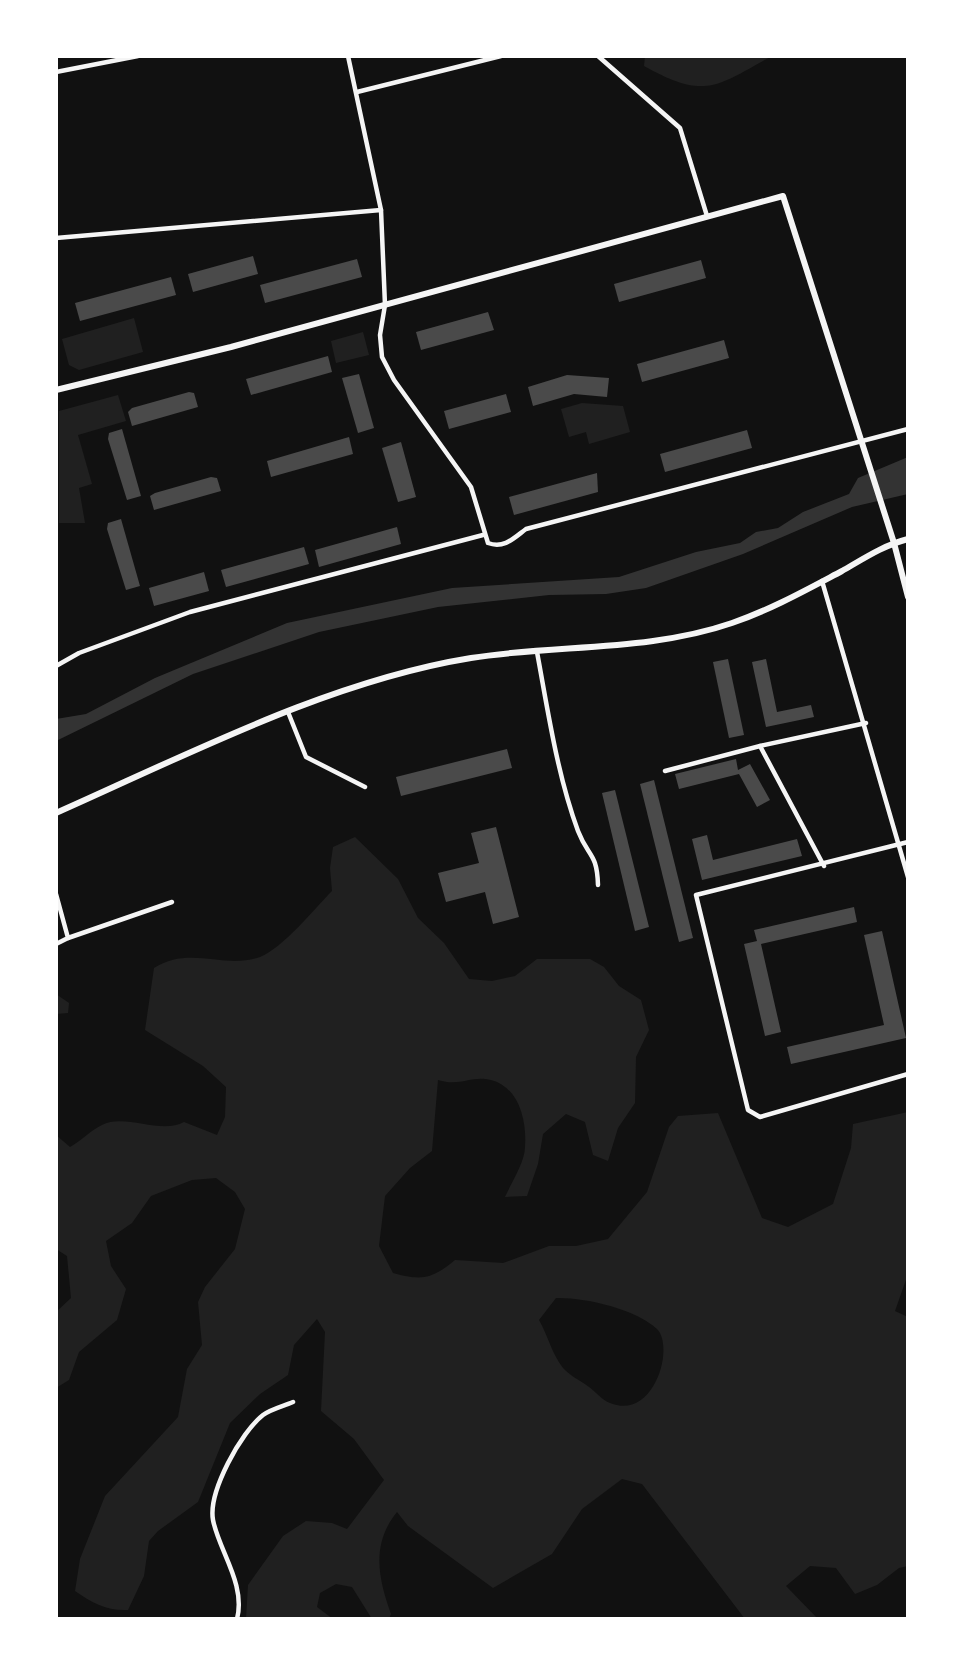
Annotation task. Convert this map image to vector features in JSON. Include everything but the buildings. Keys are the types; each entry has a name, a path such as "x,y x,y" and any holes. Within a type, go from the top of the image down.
{"street":[{"path":"56,72 138,56"},
{"path":"348,56 382,210 385,305 380,335 382,357 394,380 471,487 488,543 496,546 508,543 526,528 908,429"},
{"path":"358,92 501,56"},
{"path":"598,56 680,128 707,216"},
{"path":"56,390 231,347 778,196 786,198 894,543 908,597"},
{"path":"56,238 382,210"},
{"path":"56,666 79,653 190,612 484,536"},
{"path":"56,813 287,711 394,677 470,658 656,640 731,623 822,581 894,543 908,539"},
{"path":"822,581 866,723 908,877"},
{"path":"537,652 549,721 579,832 597,862 598,885"},
{"path":"287,711 306,757 365,787"},
{"path":"665,771 760,746 866,723"},
{"path":"760,746 824,866"},
{"path":"908,842 824,866 696,895 748,1110 760,1117 908,1074"},
{"path":"56,894 68,938"},
{"path":"56,944 172,902"},
{"path":"237,1619 239,1609 230,1560 213,1520 215,1489 226,1467 263,1415 293,1402"}],"shaded area":[{"path":"645,56 772,56 723,82 696,86 665,77 644,66"},
{"path":"134,318 143,352 79,370 69,365 62,339"},
{"path":"363,332 369,355 336,363 331,341"},
{"path":"118,395 126,421 78,435 92,484 79,488 85,523 59,523 59,411"},
{"path":"582,403 623,406 630,432 589,444 586,432 569,437 561,409"},
{"path":"908,457 908,494 852,507 743,554 646,588 606,594 549,595 438,607 319,632 193,674 56,741 56,719 86,714 155,678 287,623 452,588 619,577 696,552 740,543 756,532 778,528 803,512 849,494 858,478"},
{"path":"355,837 398,879 418,918 444,943 469,979 492,981 515,976 537,959 590,959 604,967 619,986 641,1000 649,1030 636,1057 635,1103 618,1128 608,1161 593,1155 585,1122 566,1114 543,1134 538,1164 527,1196 505,1197 520,1166 525,1147 523,1116 515,1097 501,1084 491,1080 438,1080 432,1151 410,1168 385,1196 379,1246 393,1273 426,1277 455,1260 503,1263 549,1246 576,1246 608,1239 647,1192 669,1127 678,1116 718,1113 762,1218 788,1227 833,1204 851,1148 853,1124 908,1112 908,1274 895,1311 908,1317 908,1566 899,1568 877,1585 855,1594 836,1568 810,1566 786,1586 818,1619 745,1619 642,1484 622,1479 582,1509 552,1554 493,1588 408,1526 397,1512 383,1536 379,1562 391,1614 389,1619 372,1619 352,1587 336,1584 320,1593 317,1607 333,1619 246,1619 248,1585 283,1536 306,1521 332,1523 347,1529 384,1480 354,1439 321,1411 325,1332 317,1319 294,1345 288,1375 260,1394 230,1423 198,1502 158,1531 149,1541 144,1576 128,1610 100,1605 75,1591 80,1559 105,1496 178,1417 187,1369 202,1345 198,1302 205,1287 235,1249 245,1209 235,1192 216,1178 192,1180 151,1196 132,1223 106,1241 111,1266 126,1289 117,1320 79,1352 69,1380 56,1388 56,1312 71,1298 67,1256 56,1249 56,1135 70,1147 102,1125 121,1121 165,1126 184,1122 217,1135 225,1117 226,1087 203,1066 145,1030 154,968 181,958 233,961 260,957 269,952 288,937 332,891 330,868 333,847","holes":["556,1298 568,1298 623,1310 657,1329 662,1338 662,1365 657,1380 638,1402 625,1406 607,1402 559,1363 539,1320"]},
{"path":"56,994 69,1003 68,1013 56,1014"}]}
